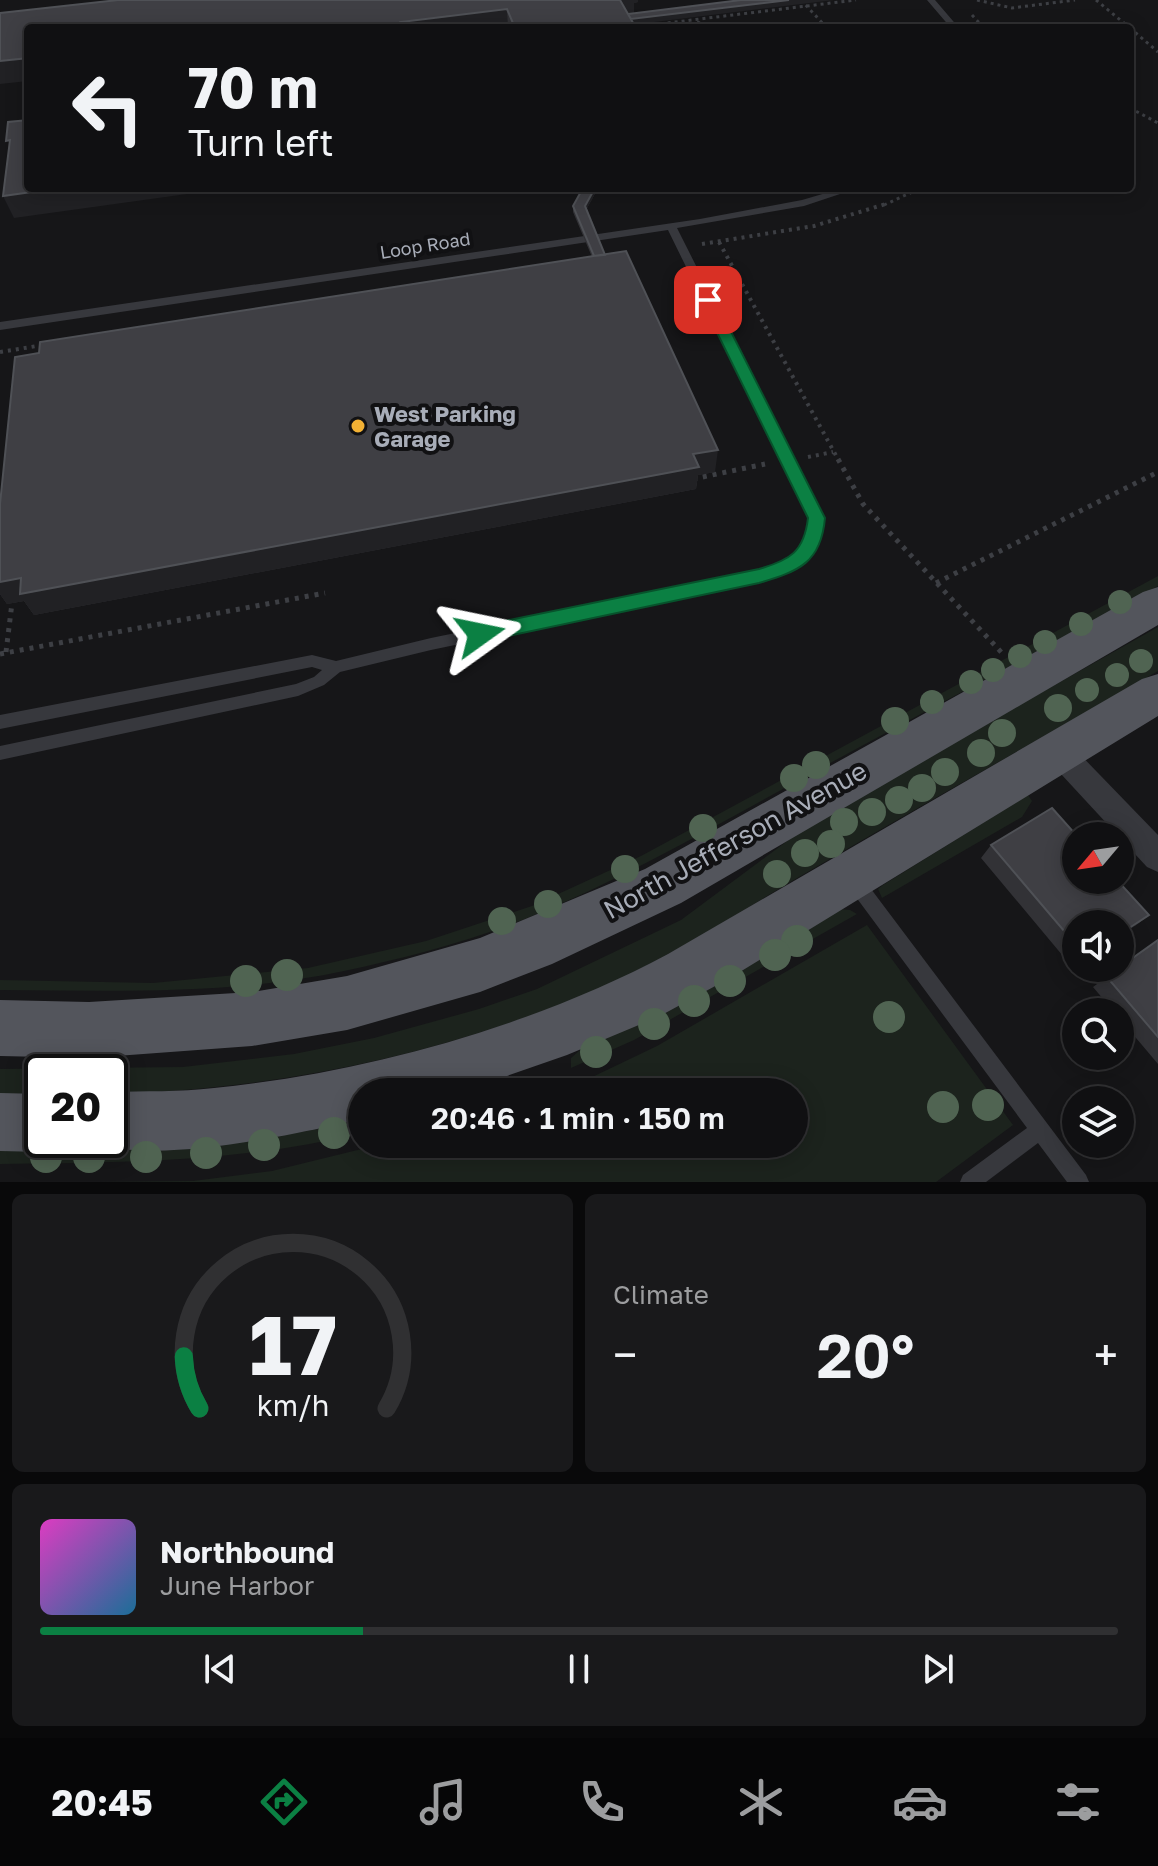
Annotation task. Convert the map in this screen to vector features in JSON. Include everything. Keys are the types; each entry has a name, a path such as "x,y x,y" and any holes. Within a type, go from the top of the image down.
{"main road":[{"name":"North Jefferson Avenue","path":"0,1028 89,1030 252,1019 347,1003 480,965 533,945 663,886 1158,604"},
{"path":"128,1120 223,1116 318,1100 395,1082 550,1034 617,1007 685,973 1158,693"},
{"path":"0,1122 24,1123"}],"street":[{"path":"1059,752 1158,857"}],"lane":[{"path":"931,0 952,24"},
{"name":"Loop Road","path":"0,326 671,226 804,203 840,192"},
{"path":"0,753 298,690 319,681 336,667 431,644 759,576 785,568 802,556 814,541 816,518 671,226"},
{"path":"0,722 312,661 336,667"},
{"path":"851,876 1079,1182"},
{"path":"970,1182 1040,1130"}],"path":[{"path":"801,0 824,24"},
{"path":"660,24 856,0"},
{"path":"977,0 1012,8 1075,0"},
{"path":"1096,0 1125,24"},
{"path":"677,22 684,16"},
{"path":"689,20 702,24"},
{"path":"1134,31 1158,52"},
{"path":"1134,110 1158,123"},
{"path":"719,242 863,504 1002,654"},
{"path":"0,352 50,344"},
{"path":"34,357 36,346"},
{"path":"803,457 833,452"},
{"path":"692,479 769,464"},
{"path":"936,583 1158,472"},
{"path":"12,603 3,653 325,593"}],"shaded area":[{"path":"1158,576 1158,586 712,828 563,903 503,927 436,949 301,979 173,990 0,990 0,980 153,983 308,968 426,941 532,906 641,856"},
{"path":"1158,627 1158,671 670,953 607,985 518,1020 404,1054 288,1078 128,1093 128,1068 183,1067 294,1054 374,1038 479,1009 537,989 681,920 821,816"},
{"path":"1028,795 1032,801 1022,817 882,898 878,889 883,885"},
{"path":"838,909 857,914 634,1040 571,1068 571,1058 579,1051 641,1021"},
{"path":"867,925 1013,1125 936,1182 96,1182 193,1181 272,1171 348,1152 348,1158 808,1158 808,1078 590,1078 657,1046"},
{"path":"0,1069 24,1069 24,1094 0,1094"},
{"path":"348,1122 348,1136 272,1150 182,1159 0,1164 0,1149 24,1149 24,1158 128,1158 128,1148 227,1142"}],"building":[{"path":"118,0 620,0 634,24 513,24 507,9 401,22 403,24 24,24 24,58 0,61 0,13"},
{"path":"741,0 789,0 631,19 628,14"},
{"path":"24,120 24,192 32,192 3,196 10,140 6,141 8,122"},
{"path":"581,192 593,192 585,206 605,255 594,256 573,206"},
{"name":"West Parking Garage","path":"626,251 718,450 693,454 699,467 20,594 21,578 0,582 0,504 15,357 39,353 40,342"},
{"path":"1052,808 1064,822 1062,822 1062,894 1130,894 1149,915 1134,925 1134,910 1062,910 1062,929 991,845"},
{"path":"1158,940 1158,1037 1134,1009 1134,998 1125,998 1111,982 1134,982 1134,957"}],"place":[{"name":"West Parking Garage","path":"358,426"}],"route":[{"path":"480,634 759,576 785,568 802,556 814,541 816,518 708,300"}]}
